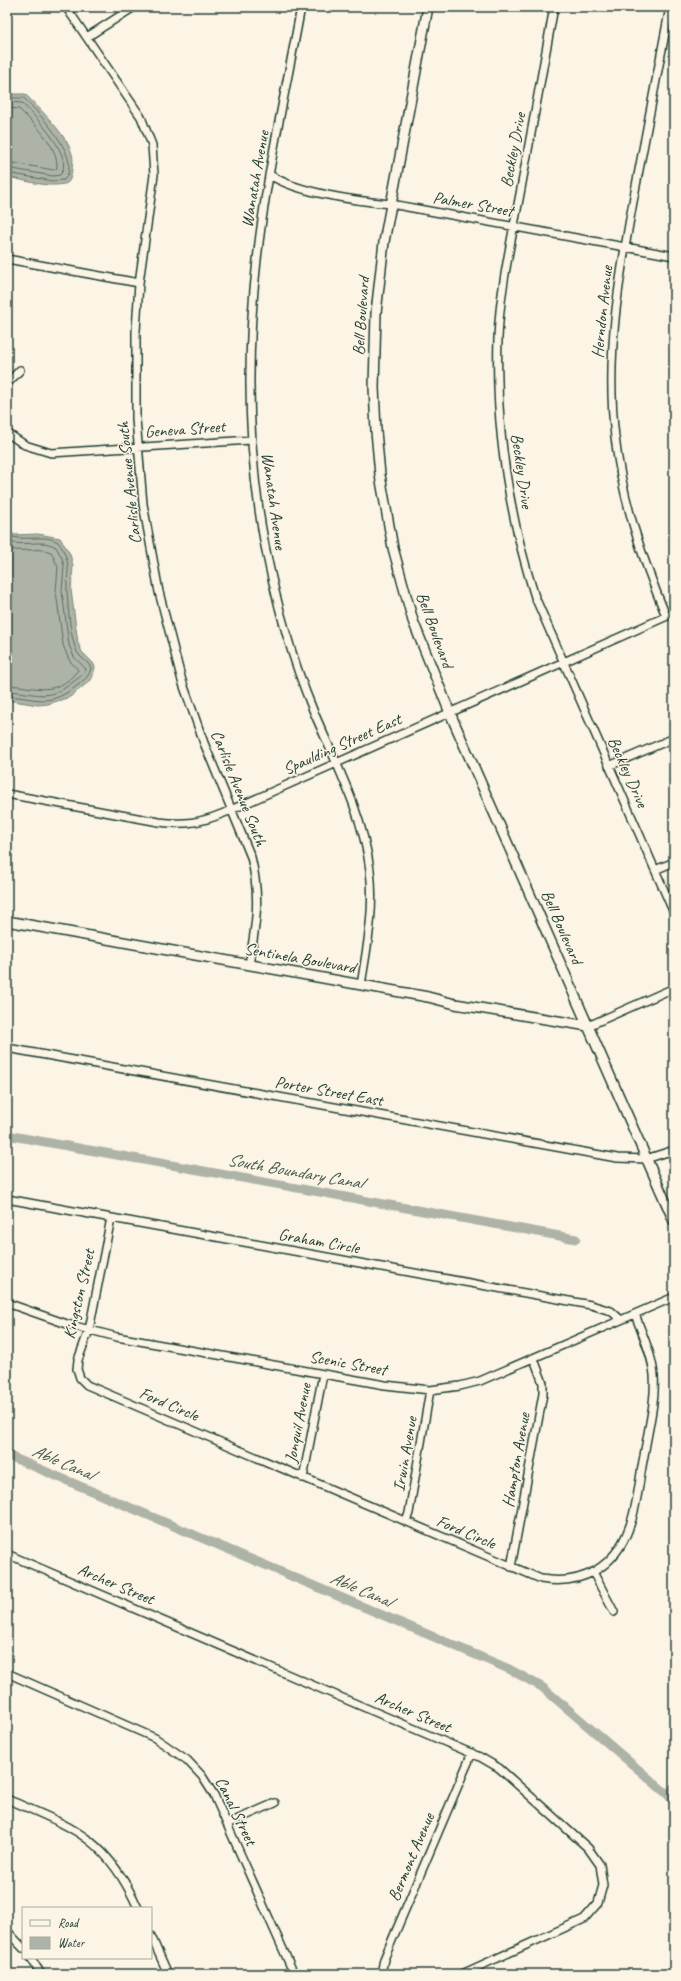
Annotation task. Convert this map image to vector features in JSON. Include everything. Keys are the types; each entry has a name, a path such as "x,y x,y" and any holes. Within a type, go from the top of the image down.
{"street":[{"name":"Carlisle Avenue South","path":"66,7 141,117 152,145 154,175 139,283 136,378 138,448 148,538 171,643 204,743 251,857 257,889 257,915 249,965"},
{"path":"87,37 134,7"},
{"name":"Wanatah Avenue","path":"301,7 258,244 251,319 249,403 251,440 258,502 276,595 299,673 312,709 336,763 364,839 370,871 371,914 361,985"},
{"name":"Bell Boulevard","path":"428,7 391,204 380,274 374,354 375,424 380,475 393,548 404,590 424,652 674,1221"},
{"name":"Beckley Drive","path":"554,7 502,296 498,336 498,374 502,448 507,487 523,559 535,597 674,913"},
{"name":"Herndon Avenue","path":"666,616 640,549 621,479 615,437 611,370 616,305 625,247 670,7"},
{"name":"Palmer Street","path":"270,174 299,188 369,202 391,204 674,256"},
{"path":"7,259 139,283"},
{"path":"7,384 20,370"},
{"name":"Geneva Street","path":"7,433 25,446 52,453 251,440"},
{"name":"Spaulding Street East","path":"7,794 178,824 197,822 216,817 674,613"},
{"path":"609,766 674,738"},
{"path":"655,870 674,862"},
{"name":"Sentinela Boulevard","path":"7,921 361,985 455,1004 588,1026"},
{"path":"588,1026 674,988"},
{"name":"Porter Street East","path":"7,1048 617,1158 646,1158 674,1150"},
{"name":"Graham Circle","path":"7,1199 591,1305 611,1311 622,1320"},
{"name":"Kingston Street","path":"79,1376 77,1369 78,1360 89,1330 111,1218"},
{"name":"Scenic Street","path":"7,1303 89,1330 386,1386 430,1390 460,1386 480,1381 534,1359 674,1297"},
{"name":"Ford Circle","path":"79,1376 87,1385 531,1576 551,1581 571,1580 593,1572 607,1562 618,1549 630,1527 653,1406 654,1384 651,1361 635,1314"},
{"name":"Hampton Avenue","path":"511,1567 543,1394 543,1383 534,1359"},
{"name":"Jonquil Avenue","path":"303,1478 323,1374"},
{"name":"Irwin Avenue","path":"406,1522 409,1513 430,1390"},
{"name":"Archer Street","path":"7,1554 472,1753 499,1768 588,1848 600,1865 603,1885 598,1903 584,1919 462,1974"},
{"path":"593,1572 614,1612"},
{"name":"Canal Street","path":"7,1674 147,1734 172,1748 190,1764 208,1785 294,1974"},
{"name":"Bermont Avenue","path":"381,1974 384,1959 472,1753"},
{"path":"7,1799 62,1823 88,1839 115,1866 128,1886 138,1907"},
{"path":"227,1824 275,1803"},
{"path":"7,1931 22,1947"},
{"path":"152,1938 168,1974"},
{"path":"32,1959 40,1974"}],"water":[{"path":"7,90 11,94 25,94 52,122 65,139 73,159 71,177 67,183 50,185 7,177"},
{"path":"7,531 15,535 38,534 60,538 70,554 73,566 71,590 78,643 82,652 95,667 91,680 70,697 48,704 38,705 7,700"}],"waterway":[{"name":"South Boundary Canal","path":"7,1135 576,1239"},
{"name":"Able Canal","path":"7,1455 509,1669 542,1687 674,1800"},
{"path":"669,1795 674,1787"}]}
